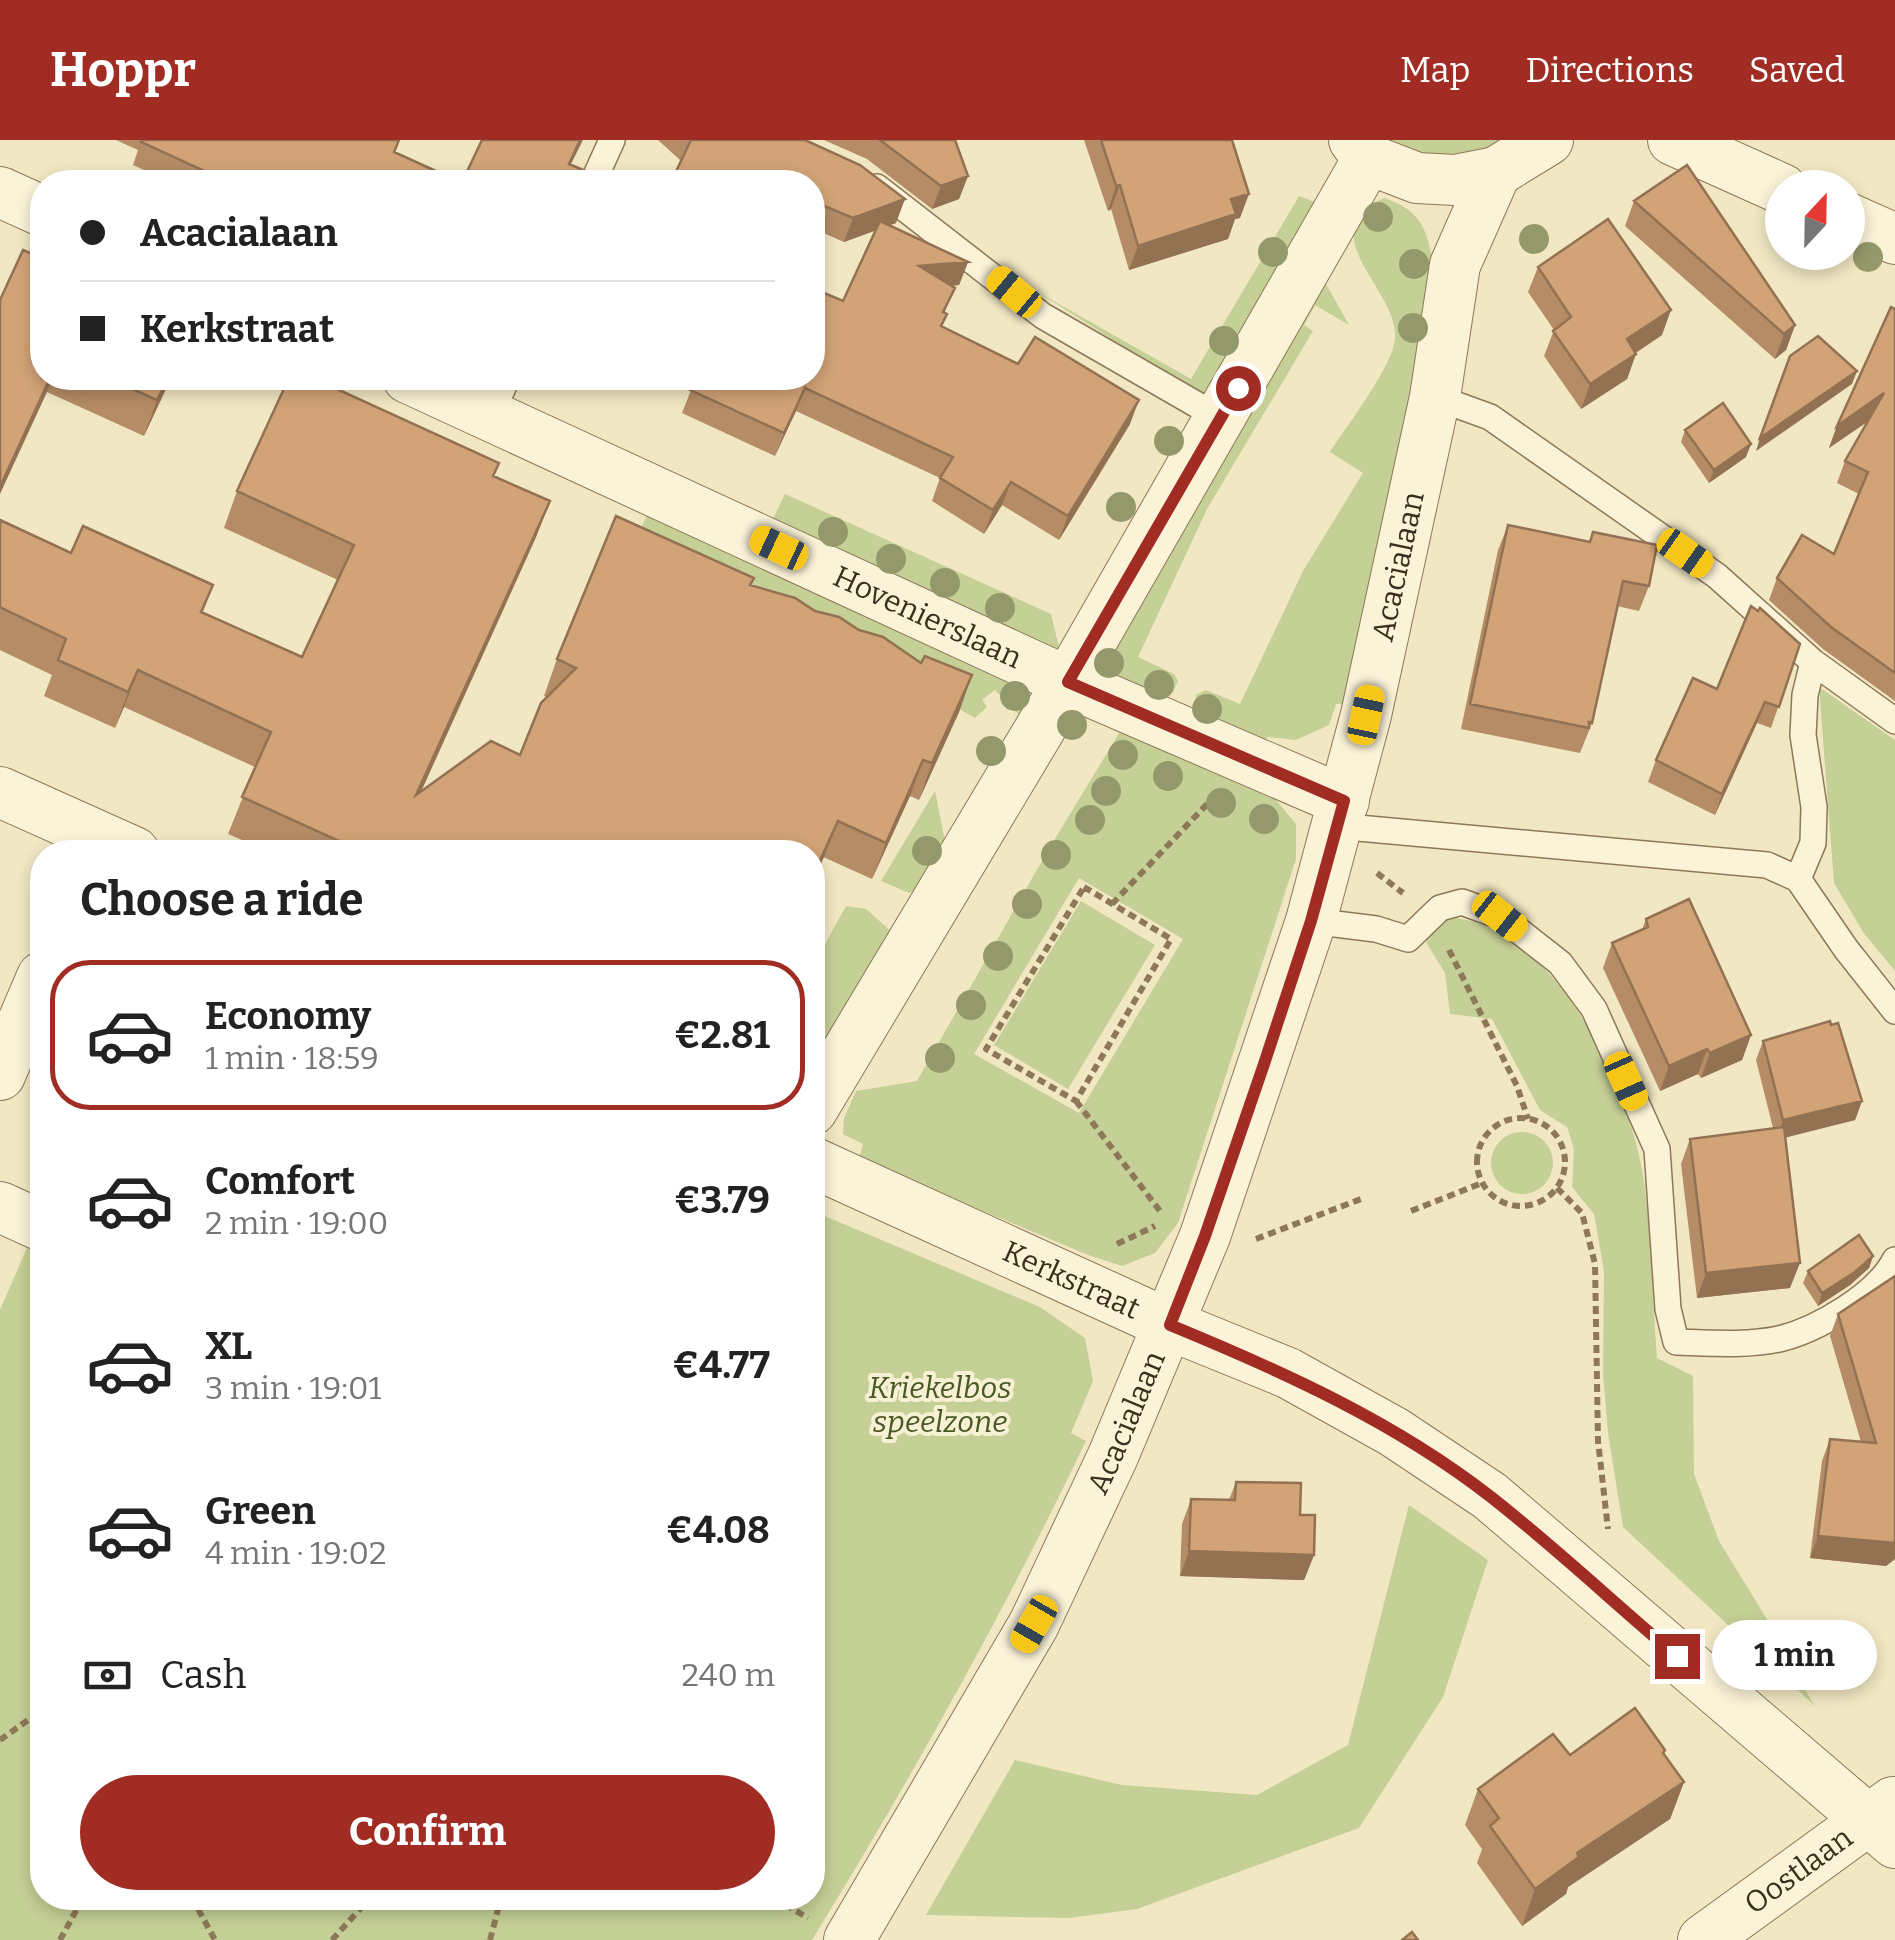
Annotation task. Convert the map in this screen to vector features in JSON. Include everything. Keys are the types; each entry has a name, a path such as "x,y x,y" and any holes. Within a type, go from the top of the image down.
{"street":[{"path":"825,1088 1068,682 1220,418 1361,150 1416,178 1455,180 1496,172 1548,140"},
{"path":"1674,140 1765,181"},
{"name":"Acacialaan","path":"836,1933 1034,1624 1170,1325 1205,1236 1311,921 1366,715 1435,397 1455,265 1496,172"},
{"path":"1416,178 1455,265"},
{"path":"0,192 30,206"},
{"path":"1865,226 1895,240"},
{"name":"Hovenierslaan","path":"469,390 499,396 1340,814"},
{"path":"0,792 96,840"},
{"path":"0,1075 30,1005"},
{"name":"Kerkstraat","path":"825,1168 1170,1325 1288,1373 1394,1432 1490,1496 1886,1821"},
{"path":"0,1207 30,1221"},
{"name":"Oostlaan","path":"1702,1940 1886,1821"}],"lane":[{"path":"598,170 612,140"},
{"path":"860,174 1043,316 1220,418"},
{"path":"1435,397 1490,416 1685,553 1717,576 1813,662 1895,721"},
{"path":"1798,880 1813,843 1814,807 1803,735 1813,662"},
{"path":"1340,814 1767,865 1798,880 1895,1011"},
{"path":"1311,921 1376,929 1408,939 1440,908 1462,902 1500,916 1560,962 1594,1008 1656,1149 1668,1309 1676,1342 1780,1338 1844,1311 1890,1270 1895,1260"}],"path":[{"path":"1112,904 1216,794"},
{"path":"1370,867 1410,898"},
{"path":"1076,1101 1171,939 1084,887 986,1049 1076,1101 1166,1220 1102,1251"},
{"path":"1446,946 1456,958 1518,1086 1528,1118"},
{"path":"1528,1118 1542,1123 1562,1146 1566,1160 1557,1188 1533,1205 1518,1207 1491,1195 1482,1183 1477,1154 1483,1140 1505,1121 1528,1118"},
{"path":"1412,1212 1482,1183"},
{"path":"1557,1188 1582,1213 1595,1264 1598,1441 1610,1544"},
{"path":"1246,1243 1362,1199"},
{"path":"0,1740 30,1719"},
{"path":"60,1940 76,1910"},
{"path":"199,1910 215,1940"},
{"path":"332,1940 359,1910"},
{"path":"490,1940 498,1910"},
{"path":"795,1910 836,1933"}],"green space":[{"path":"1390,140 1506,140 1479,152 1448,155 1418,151"},
{"path":"1299,196 1326,206 1215,391 1205,393 1184,385 1036,291 1191,379"},
{"path":"1384,198 1409,210 1423,227 1435,276 1347,704 1336,704 1329,725 1296,740 1268,737 1263,743 1193,708 1196,695 1206,690 1240,704 1303,571 1363,473 1330,452 1393,350 1393,320 1355,245 1354,228 1363,212"},
{"path":"1325,282 1349,325 1315,305 1304,325 1313,331 1207,509 1138,657 1174,674 1178,681 1173,692 1160,697 1091,666"},
{"path":"785,494 1051,614 1060,651 772,521"},
{"path":"648,513 1026,689 1030,700 1021,717 995,690 982,700 987,707 975,718 640,531"},
{"path":"1819,687 1895,740 1895,971 1863,932 1834,883"},
{"path":"1121,730 1276,800 1296,824 1296,859 1178,1223 1155,1253 1122,1266 859,1159 863,1144 843,1134 844,1118 856,1091 917,1081","holes":["1079,878 1183,939 1079,1113 974,1054"]},
{"path":"935,791 946,846 921,889 909,893 881,881"},
{"path":"1081,901 1155,945 1068,1089 994,1045"},
{"path":"846,906 866,909 893,933 825,1047 825,944"},
{"path":"1456,918 1492,929 1526,951 1556,981 1604,1057 1622,1098 1643,1175 1657,1358 1693,1376 1694,1474 1719,1541 1815,1706 1623,1527 1608,1433 1603,1374 1604,1271 1594,1214 1572,1187 1574,1149 1567,1127 1540,1110 1492,1019 1450,1014 1445,973 1426,942 1439,919"},
{"path":"1522,1132 1544,1141 1553,1163 1544,1185 1522,1194 1500,1185 1491,1163 1500,1141"},
{"name":"Kriekelbos speelzone","path":"825,1216 1040,1307 1085,1338 1093,1381 1071,1433 1086,1441 955,1694 812,1940 0,1940 0,1310 27,1248 30,1910 825,1910"},
{"path":"1409,1505 1488,1560 1443,1697 1359,1828 1137,1909 1069,1918 926,1915 1015,1760 1122,1785 1257,1795 1348,1745"}],"building":[{"path":"399,140 394,152 434,170 202,170 141,142"},
{"path":"482,140 580,140 569,164 583,170 468,170"},
{"path":"691,140 805,140 860,165 905,199 853,218 825,206 825,170 677,170"},
{"path":"880,140 955,140 968,176 941,186"},
{"path":"1101,140 1232,140 1249,194 1231,199 1236,214 1138,246 1120,185 1116,186"},
{"path":"1687,165 1795,325 1784,334 1634,201"},
{"path":"1608,219 1671,310 1627,339 1636,354 1590,384 1553,331 1571,317 1538,267"},
{"path":"880,221 968,262 919,266 955,288 941,326 1018,364 1035,337 1139,400 1068,516 1011,482 993,510 940,478 953,457 809,390 825,390 825,293 843,301"},
{"path":"23,250 30,253 30,390 44,390 0,487 0,300"},
{"path":"1891,307 1895,309 1895,673 1831,627 1777,578 1802,535 1834,554 1868,472 1845,461 1884,393 1837,426"},
{"path":"1818,336 1857,371 1760,438 1790,356"},
{"path":"135,390 162,390 157,400"},
{"path":"283,390 339,390 499,463 493,476 550,501 416,795 491,741 520,755 541,703 576,668 557,659 616,516 754,578 750,585 795,598 815,611 883,637 921,663 925,656 972,675 932,763 923,760 886,843 838,821 825,850 825,840 337,840 242,797 271,732 138,670 128,692 58,660 66,639 0,607 0,520 71,553 83,526 213,585 201,612 302,657 354,545 237,491"},
{"path":"690,390 804,390 784,433"},
{"path":"1723,403 1751,444 1714,470 1685,430"},
{"path":"1508,525 1590,542 1593,532 1657,545 1649,586 1623,581 1589,728 1470,704"},
{"path":"1751,606 1758,611 1760,608 1800,644 1779,707 1765,702 1722,794 1656,760 1693,678 1717,689"},
{"path":"1689,899 1751,1035 1669,1066 1612,943 1648,927 1646,919"},
{"path":"1830,1021 1831,1025 1838,1023 1862,1101 1783,1120 1763,1041"},
{"path":"1784,1127 1800,1263 1706,1273 1690,1139"},
{"path":"1859,1235 1873,1256 1822,1293 1808,1271"},
{"path":"1895,1276 1895,1543 1818,1536 1830,1439 1876,1443 1838,1314"},
{"path":"1236,1482 1301,1483 1300,1515 1315,1515 1314,1555 1189,1551 1191,1499 1235,1500"},
{"path":"1635,1708 1684,1782 1577,1853 1579,1857 1535,1889 1490,1826 1499,1818 1478,1789 1553,1734 1570,1755"},
{"path":"1412,1932 1418,1940 1402,1940"}],"route":[{"path":"1238,388 1068,682 1344,801 1311,921 1264,1064 1170,1325 1288,1373 1394,1432 1490,1496 1677,1656"}]}
